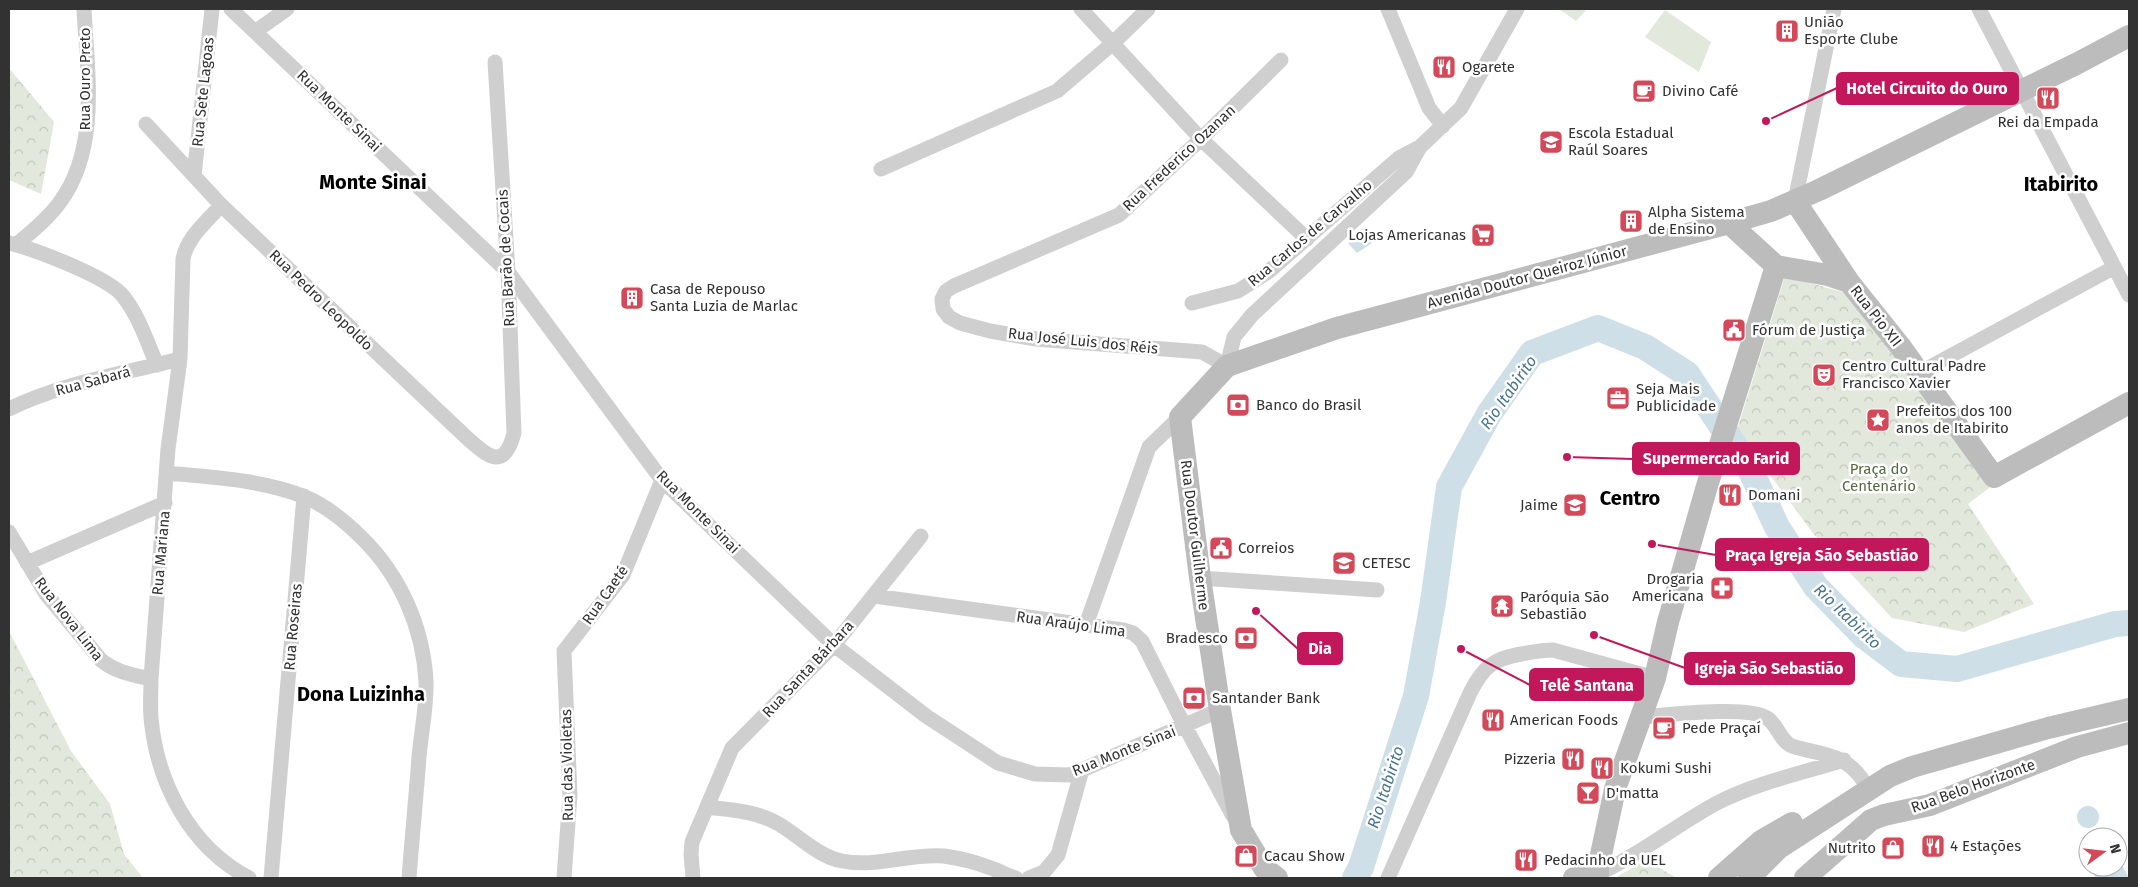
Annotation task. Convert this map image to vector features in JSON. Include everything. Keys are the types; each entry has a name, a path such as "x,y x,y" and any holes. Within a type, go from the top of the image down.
{"main road":[{"name":"Avenida Doutor Queiroz Júnior","path":"1180,417 1227,366 1337,328 1730,224 1795,201 2129,36"},
{"name":"Rua Pio XII","path":"1795,201 1849,282 1919,373 1994,477 2129,402"},
{"path":"1730,224 1776,266 1828,275 1849,282"},
{"path":"1574,878 1597,876 1616,789 1655,678 1668,622 1709,478 1776,266"},
{"name":"Rua Doutor Guilherme","path":"1180,417 1200,578 1241,830"},
{"name":"Rua Belo Horizonte","path":"1865,784 1912,767 2048,728 2129,709"},
{"path":"2077,746 2129,715"},
{"name":"Rua Belo Horizonte","path":"1805,878 1871,820 1884,815 1930,805 2077,746 2129,733"},
{"path":"1865,784 1884,815"},
{"path":"1719,878 1761,842 1865,784"},
{"path":"1749,878 1779,848 1865,784"},
{"name":"Rua Araújo Lima","path":"1241,830 1267,875"}],"street":[{"name":"Rua Ouro Preto","path":"12,244 41,223 61,202 74,175 83,148 87,123 88,95 84,9"},
{"name":"Rua Sete Lagoas","path":"194,176 212,9"},
{"name":"Rua Monte Sinai","path":"231,9 508,272 662,480 834,645 926,716 998,763 1016,770 1035,774 1068,774 1082,770 1220,710"},
{"path":"256,31 287,9"},
{"path":"1081,9 1201,139 1307,239"},
{"path":"881,169 1057,91 1113,43 1148,9"},
{"path":"1388,9 1430,108 1443,126"},
{"path":"1227,366 1234,337 1252,315 1406,172 1420,147 1462,108 1517,9"},
{"path":"1795,201 1834,9"},
{"path":"1980,9 2113,268 2129,295"},
{"name":"Rua Frederico Ozanan","path":"943,309 942,299 946,291 954,286 1119,215 1201,139 1281,60"},
{"name":"Rua Barão de Cocais","path":"495,62 508,272 514,433 512,443 506,452"},
{"name":"Rua Pedro Leopoldo","path":"146,124 221,205 471,442 489,456 498,457 506,452"},
{"name":"Rua Carlos de Carvalho","path":"1192,303 1245,288 1268,272 1307,239 1398,158 1420,147"},
{"name":"Rua Mariana","path":"221,205 185,249 180,359 168,449 151,679 151,716 162,773 179,809 210,851 239,873 249,878"},
{"path":"12,244 72,266 121,294 132,309 157,365"},
{"path":"1919,373 2113,268"},
{"name":"Rua José Luis dos Réis","path":"943,309 949,318 990,331 1036,339 1202,352 1227,366"},
{"name":"Rua Sabará","path":"9,409 26,401 73,385 180,359"},
{"path":"1086,625 1149,447 1180,417"},
{"path":"167,473 250,482 304,496 328,508 351,527 375,551 391,571 412,615 420,638 426,682 409,878"},
{"name":"Rua Caeté","path":"564,651 623,575 662,480"},
{"name":"Rua Roseiras","path":"271,878 304,496"},
{"path":"28,563 165,504"},
{"name":"Rua Nova Lima","path":"9,532 46,594 100,660 108,667 120,672 151,679"},
{"name":"Rua Santa Bárbara","path":"693,878 692,842 732,748 834,645 921,536"},
{"path":"1200,578 1378,590"},
{"name":"Rua Araújo Lima","path":"874,596 1123,630 1133,633 1142,641 1184,726 1241,830"},
{"path":"1388,878 1480,674 1499,659 1540,650 1553,650 1655,678"},
{"name":"Rua das Violetas","path":"564,651 570,796 564,878"},
{"path":"1642,717 1741,711 1768,718 1789,745 1844,760 1855,769 1865,784"},
{"path":"1597,876 1638,853 1716,804 1770,783 1844,760"},
{"path":"1029,878 1044,872 1058,855 1082,770"},
{"path":"707,807 741,810 758,815 776,823 826,856 841,861 856,863 924,856 945,856 986,866 1016,878"}],"green space":[{"path":"1559,9 1587,9 1576,21"},
{"path":"1665,10 1711,42 1699,72 1645,37"},
{"path":"9,68 54,122 41,194 9,180"},
{"name":"Praça do Centenário","path":"1785,276 1846,293 1993,485 1968,504 2034,604 1964,632 1892,618 1812,532 1737,430"},
{"path":"9,631 71,751 110,804 124,854 143,878 9,878"},
{"path":"1646,860 1677,878 1615,878"}],"shaded area":[{"path":"1362,228 1372,243 1357,253 1348,243"},
{"path":"2084,807 2092,807 2098,813 2098,821 2092,827 2084,827 2078,821 2078,813"},
{"path":"2128,876 2129,878 2096,878"}],"waterway":[{"name":"Rio Itabirito","path":"1355,878 1361,867 1416,696 1433,602 1449,487 1489,414 1532,353 1598,328 1645,347 1687,374 1750,469 1777,527 1816,587 1864,636 1901,664 1957,669 2115,624 2129,623"}],"place":[{"name":"União Esporte Clube","path":"1787,31"},
{"name":"Ogarete","path":"1444,67"},
{"name":"Divino Café","path":"1644,91"},
{"name":"Rei da Empada","path":"2048,98"},
{"name":"Hotel Circuito do Ouro","path":"1766,121"},
{"name":"Escola Estadual Raúl Soares","path":"1551,142"},
{"name":"Alpha Sistema de Ensino","path":"1631,221"},
{"name":"Lojas Americanas","path":"1483,235"},
{"name":"Casa de Repouso Santa Luzia de Marlac","path":"632,298"},
{"name":"Fórum de Justiça","path":"1734,330"},
{"name":"Centro Cultural Padre Francisco Xavier","path":"1824,375"},
{"name":"Seja Mais Publicidade","path":"1618,398"},
{"name":"Banco do Brasil","path":"1238,405"},
{"name":"Prefeitos dos 100 anos de Itabirito","path":"1878,420"},
{"name":"Supermercado Farid","path":"1567,457"},
{"name":"Domani","path":"1730,495"},
{"name":"Jaime","path":"1575,505"},
{"name":"Praça Igreja São Sebastião","path":"1652,544"},
{"name":"Correios","path":"1221,548"},
{"name":"CETESC","path":"1344,563"},
{"name":"Drogaria Americana","path":"1722,588"},
{"name":"Paróquia São Sebastião","path":"1502,606"},
{"name":"Dia","path":"1256,611"},
{"name":"Igreja São Sebastião","path":"1594,635"},
{"name":"Bradesco","path":"1246,638"},
{"name":"Telê Santana","path":"1461,649"},
{"name":"Santander Bank","path":"1194,698"},
{"name":"American Foods","path":"1493,720"},
{"name":"Pede Praçaí","path":"1664,728"},
{"name":"Pizzeria","path":"1573,759"},
{"name":"Kokumi Sushi","path":"1602,768"},
{"name":"D'matta","path":"1588,793"},
{"name":"4 Estações","path":"1933,846"},
{"name":"Nutrito","path":"1893,848"},
{"name":"Cacau Show","path":"1246,856"},
{"name":"Pedacinho da UEL","path":"1526,860"}],"district":[{"name":"Monte Sinai","path":"373,182"},
{"name":"Itabirito","path":"2061,184"},
{"name":"Centro","path":"1630,498"},
{"name":"Dona Luizinha","path":"361,694"}]}
